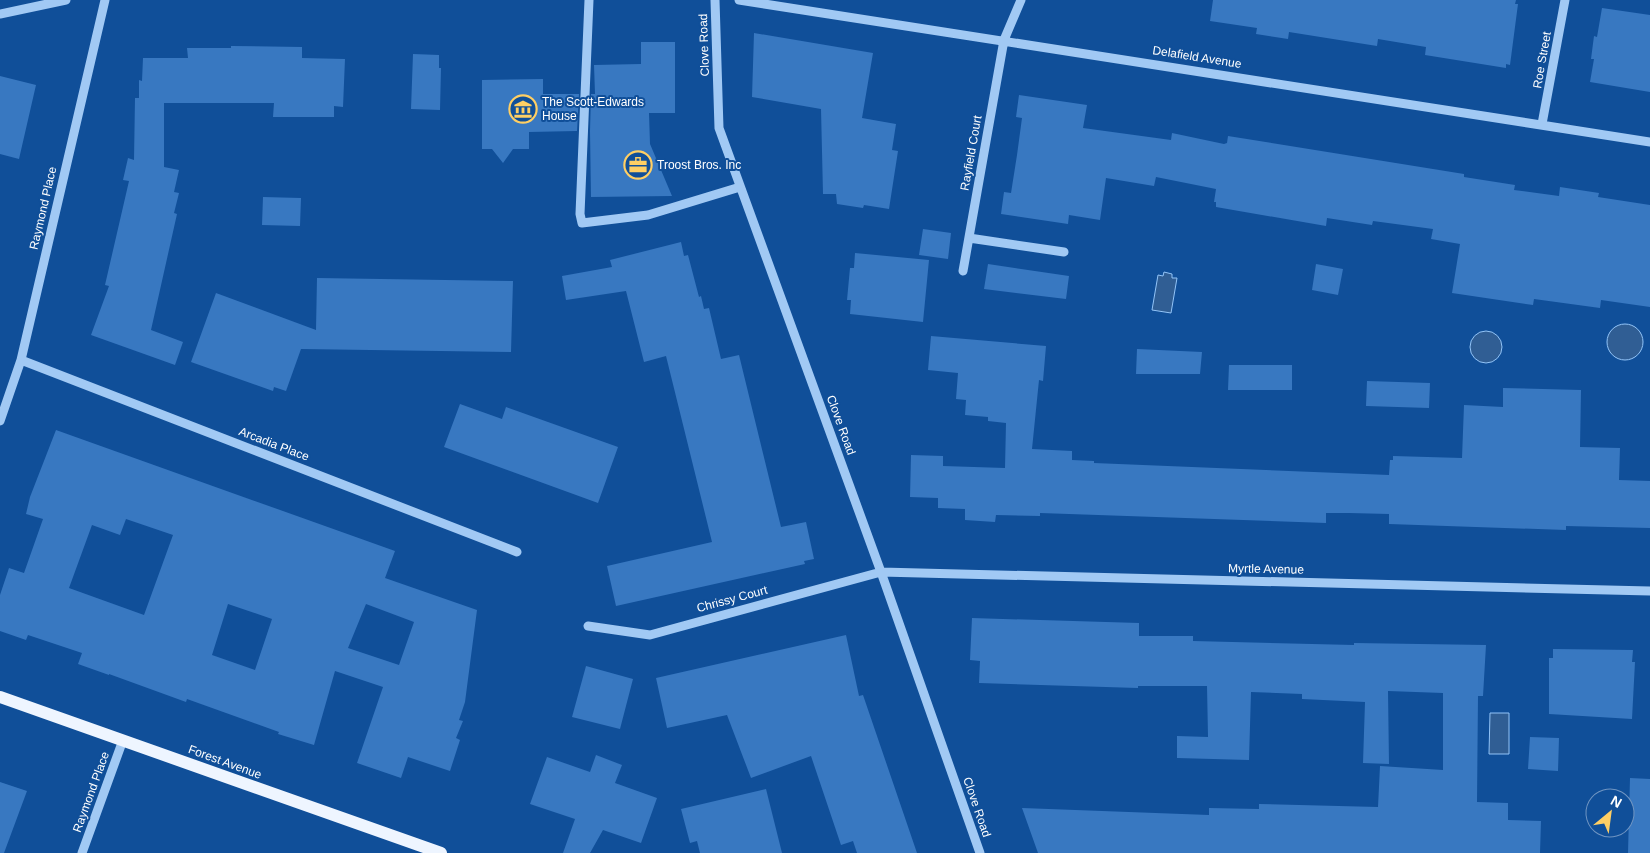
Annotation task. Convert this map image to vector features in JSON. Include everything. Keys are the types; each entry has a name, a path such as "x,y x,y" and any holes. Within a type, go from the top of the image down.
{"main road":[{"name":"Forest Avenue","path":"0,697 441,853"}],"street":[{"path":"0,14 66,0"},
{"name":"Raymond Place","path":"0,421 21,360 104,0"},
{"path":"589,0 580,214 582,223 648,216 740,187"},
{"name":"Clove Road","path":"715,0 719,128 881,572 980,853"},
{"name":"Delafield Avenue","path":"739,0 1650,142"},
{"name":"Rayfield Court","path":"963,271 1004,40 1021,0"},
{"name":"Roe Street","path":"1542,124 1565,0"},
{"path":"969,238 1064,252"},
{"name":"Arcadia Place","path":"21,360 518,552"},
{"name":"Myrtle Avenue","path":"881,572 1650,591"},
{"name":"Chrissy Court","path":"588,626 650,635 881,572"},
{"name":"Raymond Place","path":"82,853 123,740"}],"water":[{"path":"1164,272 1172,274 1172,278 1177,278 1171,313 1152,310 1158,275 1163,276"},
{"path":"1625,324 1637,330 1643,342 1637,354 1625,360 1613,354 1607,342 1613,330"},
{"path":"1486,331 1497,336 1502,347 1497,358 1486,363 1475,358 1470,347 1475,336"},
{"path":"1490,713 1509,713 1509,754 1489,754"}],"building":[{"path":"1213,0 1516,0 1515,4 1518,4 1510,65 1506,64 1506,68 1425,55 1426,47 1378,39 1377,46 1289,32 1288,39 1256,34 1257,28 1210,21"},
{"path":"1602,8 1650,15 1650,92 1590,82 1594,59 1591,59 1594,36 1597,37"},
{"path":"754,33 873,53 862,118 896,124 892,150 898,151 889,209 864,205 863,208 837,204 836,194 823,194 821,109 752,97"},
{"path":"641,42 675,42 675,113 649,113 650,144 672,196 591,197 590,131 591,94 595,94 594,65 641,64"},
{"path":"231,46 302,47 302,58 345,59 343,107 334,106 334,117 273,117 274,103 164,103 164,167 179,170 174,192 179,193 174,213 177,214 151,330 183,342 175,365 91,335 109,286 105,285 129,181 123,180 128,158 134,160 135,98 139,98 139,80 142,81 143,58 188,58 187,48 231,48"},
{"path":"413,54 439,55 439,68 441,68 440,110 411,109"},
{"path":"0,76 36,85 19,159 0,154"},
{"name":"The Scott-Edwards House","path":"543,79 543,94 579,94 577,131 529,132 529,149 513,149 503,163 492,149 482,149 482,80"},
{"path":"1019,95 1087,105 1083,128 1171,140 1172,133 1224,144 1227,143 1228,136 1464,174 1464,177 1515,185 1514,190 1559,196 1560,187 1599,193 1598,197 1650,205 1650,307 1601,300 1600,308 1534,299 1533,305 1452,293 1460,244 1431,239 1433,229 1373,221 1372,225 1327,218 1326,226 1216,207 1216,202 1214,202 1216,189 1156,177 1154,186 1106,178 1100,220 1069,215 1068,224 1001,214 1004,192 1011,193 1017,155 1022,118 1016,117"},
{"path":"263,197 301,198 300,226 262,225"},
{"path":"923,229 951,233 948,259 919,255"},
{"path":"681,242 684,256 688,255 704,309 709,308 721,359 739,355 781,527 806,522 814,559 804,561 805,564 616,606 607,566 712,542 666,356 644,362 626,291 566,300 562,276 612,267 610,260"},
{"path":"855,253 929,260 923,322 850,314 851,300 847,300 850,268 854,268"},
{"path":"988,264 1069,276 1066,299 984,289"},
{"path":"1316,264 1343,269 1338,295 1312,290"},
{"path":"317,278 513,281 511,352 301,349 286,391 274,387 273,391 191,362 216,293 316,330"},
{"path":"931,336 1046,346 1043,381 1039,380 1032,449 1072,451 1072,460 1094,461 1094,463 1389,475 1390,460 1393,460 1393,456 1462,458 1464,405 1503,407 1503,388 1581,390 1580,447 1620,448 1619,480 1650,481 1650,528 1566,526 1566,530 1389,524 1389,514 1349,513 1326,513 1326,523 1040,513 1040,516 996,515 995,522 965,520 965,509 938,508 938,498 910,497 911,455 943,456 943,466 1005,468 1006,423 988,421 988,417 965,415 966,400 956,399 958,373 928,370"},
{"path":"1137,349 1202,352 1200,374 1136,374"},
{"path":"1229,365 1292,365 1292,390 1228,390"},
{"path":"1367,381 1430,383 1429,408 1366,406"},
{"path":"460,404 502,419 506,407 618,447 598,503 444,447"},
{"path":"56,430 395,551 385,578 477,610 465,702 459,720 463,721 456,738 460,740 450,771 408,757 401,778 357,763 383,687 335,671 314,745 278,734 279,732 187,699 186,702 78,664 82,653 28,635 26,640 0,631 0,595 9,568 24,573 43,519 26,514 30,497","holes":["126,519 173,535 144,615 69,588 92,525 120,535","228,604 272,619 255,670 212,655","366,604 414,622 399,665 348,648"]},
{"path":"972,618 1139,623 1139,636 1193,636 1193,641 1354,645 1354,643 1486,645 1483,696 1478,696 1477,802 1508,803 1508,820 1541,821 1540,853 1038,853 1022,808 1209,815 1209,808 1259,809 1259,804 1378,807 1380,766 1443,770 1443,693 1388,691 1389,764 1363,763 1365,702 1302,699 1302,694 1251,692 1249,760 1177,758 1177,736 1208,737 1207,686 1138,686 1138,688 979,683 980,661 970,660"},
{"path":"846,635 859,696 863,695 917,853 857,853 853,841 841,845 811,756 751,778 727,715 667,728 656,678"},
{"path":"1553,649 1633,650 1632,662 1635,662 1632,719 1549,714 1549,658 1553,658"},
{"path":"586,666 633,679 620,729 572,717"},
{"path":"1530,737 1559,738 1558,771 1528,769"},
{"path":"596,755 622,765 615,783 657,798 641,843 603,830 590,853 563,853 575,819 530,804 547,757 590,772"},
{"path":"1630,778 1650,779 1650,853 1628,853 1628,838 1635,838 1635,788 1630,788"},
{"path":"0,782 27,791 4,853 0,853"},
{"path":"766,789 782,853 700,853 697,841 690,843 681,809"}],"place":[{"name":"The Scott-Edwards House","path":"523,109"},
{"name":"Troost Bros. Inc","path":"638,165"}]}
